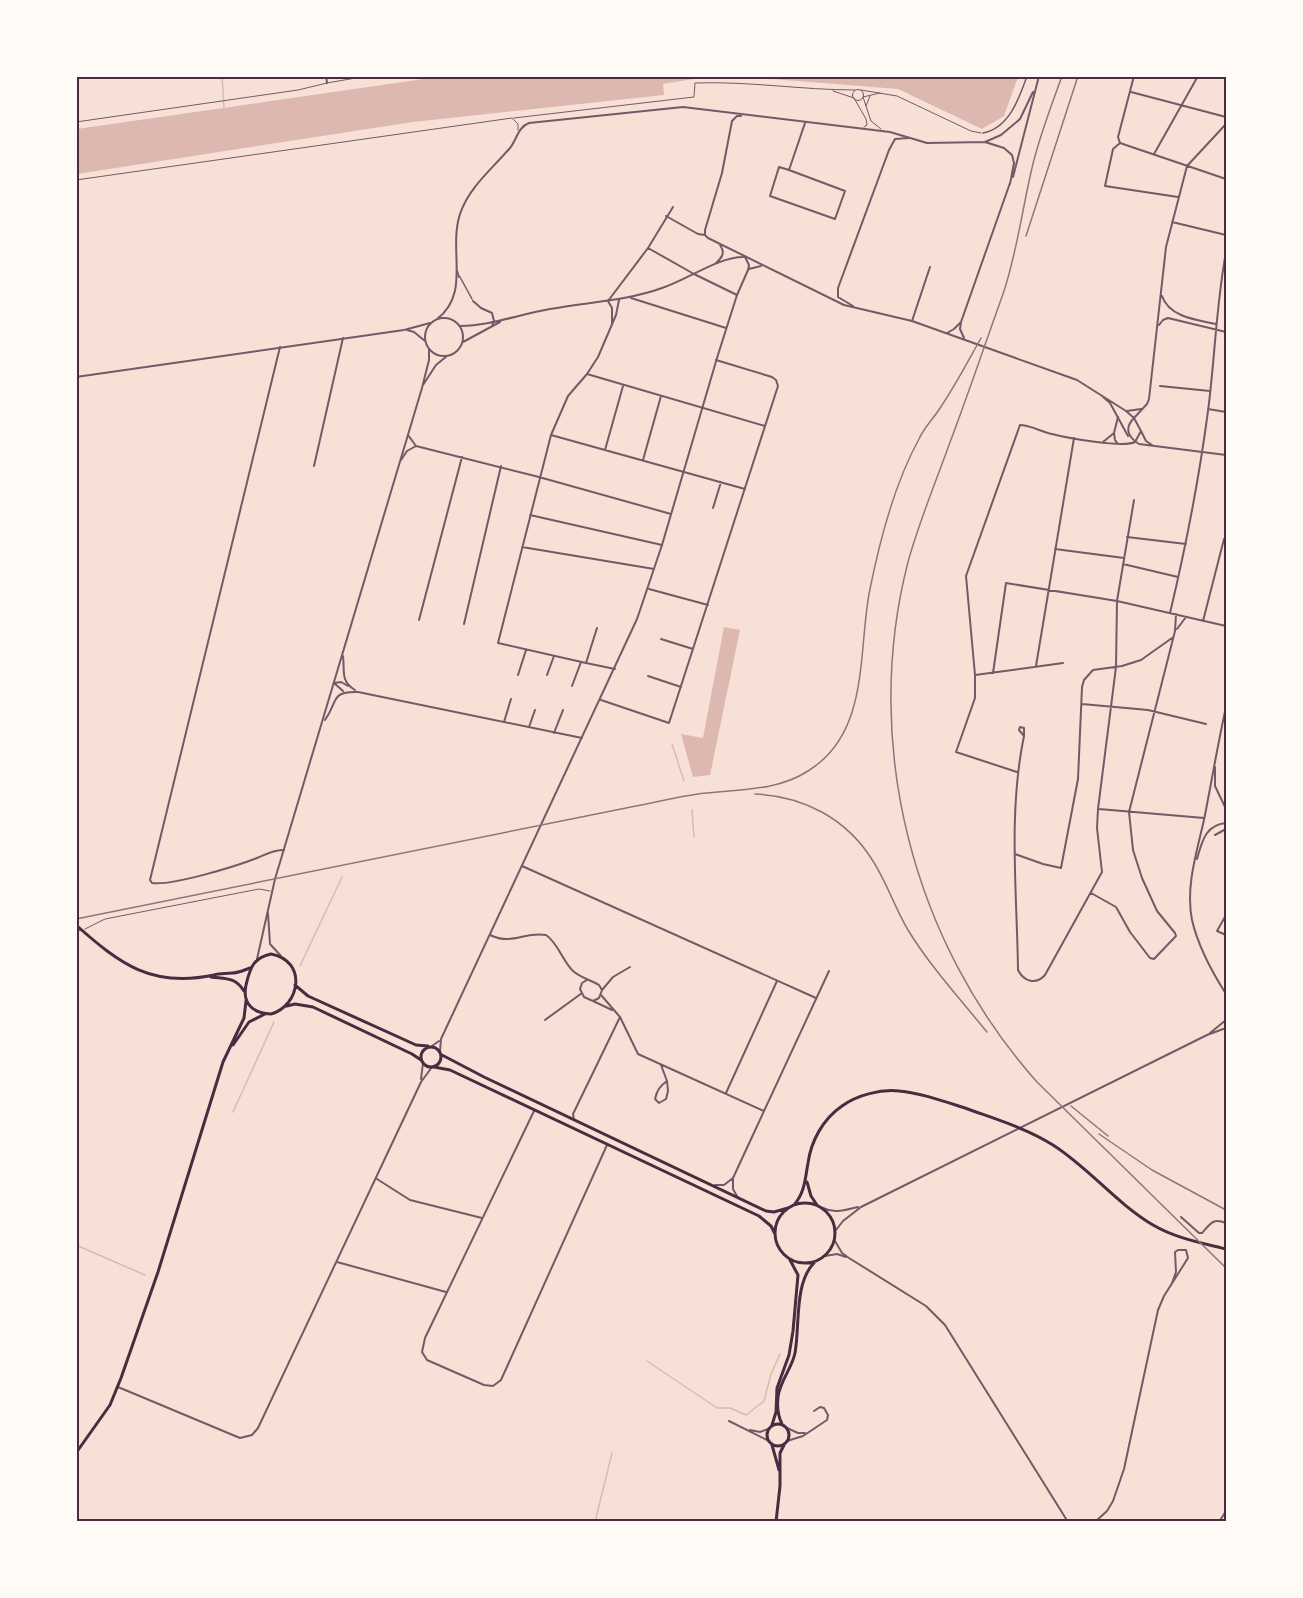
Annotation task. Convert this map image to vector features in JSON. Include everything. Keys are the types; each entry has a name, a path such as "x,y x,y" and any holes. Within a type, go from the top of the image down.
{"main road":[{"path":"76,925 123,963 153,975 187,978 234,973 250,968"},
{"path":"76,1453 110,1405 117,1387 158,1272 220,1072 244,1018 246,1001 244,991 250,968 257,959 271,954 281,956 293,966 295,985 286,1006"},
{"path":"209,976 234,980 244,991"},
{"path":"295,985 308,996 416,1046 430,1046 525,1097 766,1210 774,1212 809,1203 823,1209 831,1218 836,1230 835,1241 825,1256 809,1268 803,1280 795,1353 779,1391 778,1405 782,1424 787,1428 789,1435 780,1453 776,1521"},
{"path":"246,1001 256,1011 266,1014"},
{"path":"229,1052 249,1022 266,1014 276,1013 286,1006 295,1004 314,1007 412,1054 422,1062 450,1070 759,1216 771,1226 780,1250 789,1258 801,1263 815,1262"},
{"path":"422,1062 422,1052 430,1046"},
{"path":"433,1067 441,1061 441,1053"},
{"path":"794,1205 799,1199 806,1180 814,1140 826,1121 843,1105 873,1092 898,1090 932,1098 1033,1134 1072,1159 1139,1216 1167,1232 1227,1249"},
{"path":"806,1180 811,1196 817,1205"},
{"path":"775,1234 776,1224 788,1208"},
{"path":"780,1472 774,1449 767,1435 776,1412 777,1388 789,1355 793,1331 798,1275 789,1258"},
{"path":"772,1425 782,1424"},
{"path":"769,1442 776,1446 785,1443"}],"street":[{"path":"326,76 327,83"},
{"path":"983,133 1004,123 1022,91 1026,76"},
{"path":"966,340 961,333 961,322 1016,165 1038,76"},
{"path":"1120,143 1118,137 1134,76"},
{"path":"1154,154 1184,105 1198,76"},
{"path":"985,142 1001,135 1020,119 1034,90"},
{"path":"1131,92 1227,117"},
{"path":"76,377 404,330 430,323 447,311 453,300 456,268 455,235 462,208 470,192 512,146 519,132 529,123 662,108 683,108 885,132 927,142 985,142 1004,148 1012,155 1014,164 1010,184"},
{"path":"705,235 722,173 732,121 737,116 744,115"},
{"path":"789,170 805,123"},
{"path":"1131,439 1128,426 1149,399 1166,247 1187,166 1227,124"},
{"path":"855,308 838,297 838,288 888,150 895,139 909,138"},
{"path":"1120,143 1227,179"},
{"path":"1120,143 1113,149 1106,186 1179,197"},
{"path":"779,167 789,170 845,191 835,219 770,196 779,167"},
{"path":"609,301 648,248 673,207"},
{"path":"666,216 830,299 855,308 912,321 1077,380 1126,411 1134,418 1148,443 1157,446"},
{"path":"1172,222 1227,235"},
{"path":"712,266 723,254 718,243"},
{"path":"648,248 737,295"},
{"path":"1170,613 1186,544 1202,451 1215,329 1227,252"},
{"path":"437,319 450,319 460,326 474,326 549,309 631,298 664,288 731,258 745,257"},
{"path":"441,1053 441,1039 601,700 649,589 701,408 737,295 748,270 748,261 745,257"},
{"path":"748,270 764,266"},
{"path":"912,321 930,267"},
{"path":"456,268 473,301 492,313 494,321 492,326"},
{"path":"1161,294 1166,305 1174,312 1216,324"},
{"path":"631,298 726,328"},
{"path":"615,669 498,643 551,435 568,396 587,375 598,357 612,326 619,300"},
{"path":"609,301 612,310 612,326"},
{"path":"1158,328 1163,320 1168,318 1227,332"},
{"path":"422,388 436,365 456,351 462,343 505,319"},
{"path":"945,333 954,329 961,322"},
{"path":"257,959 272,891 422,388 429,360 429,349 424,334 430,323"},
{"path":"460,326 462,343"},
{"path":"404,330 414,332 425,340"},
{"path":"314,466 343,338"},
{"path":"280,347 150,880 156,884 181,880 257,859 273,850 284,850"},
{"path":"429,349 440,356 447,356"},
{"path":"601,700 669,723 778,386 776,380 716,360"},
{"path":"587,375 765,426"},
{"path":"605,450 624,386"},
{"path":"1160,386 1210,391"},
{"path":"1098,392 1110,404 1123,430 1135,442 1227,455"},
{"path":"644,460 660,396"},
{"path":"1126,411 1138,411 1144,408"},
{"path":"1208,410 1227,412"},
{"path":"1118,416 1114,433 1118,444"},
{"path":"1017,772 956,752 975,698 966,576 1020,425 1051,434 1118,444 1135,442 1141,431"},
{"path":"1103,442 1114,433"},
{"path":"408,435 416,446 501,466 670,514"},
{"path":"551,435 745,489"},
{"path":"1036,666 1074,438"},
{"path":"399,464 407,451 416,446"},
{"path":"419,620 462,457"},
{"path":"464,624 501,466"},
{"path":"713,508 721,482"},
{"path":"1024,736 1017,772 1015,854 1020,973 1029,981 1040,980 1045,975 1103,868 1097,828 1098,809 1116,667 1117,601 1134,500"},
{"path":"530,515 662,545"},
{"path":"1127,537 1186,544"},
{"path":"1203,621 1224,539"},
{"path":"522,547 654,569"},
{"path":"1055,549 1124,558"},
{"path":"1123,564 1178,577"},
{"path":"993,673 1005,585 1008,582 1117,601 1227,626"},
{"path":"649,589 708,605"},
{"path":"1175,631 1176,614"},
{"path":"1091,893 1116,907 1130,932 1150,958 1154,959 1176,936 1157,911 1142,878 1133,850 1129,812 1172,638 1186,616"},
{"path":"586,663 597,628"},
{"path":"1015,854 1061,868 1078,779 1082,687 1088,673 1141,660 1172,638"},
{"path":"661,639 693,649"},
{"path":"518,675 526,650"},
{"path":"343,655 342,672 349,686"},
{"path":"547,675 554,656"},
{"path":"572,686 581,662"},
{"path":"975,675 1063,663"},
{"path":"648,676 681,687"},
{"path":"334,683 341,682 358,692"},
{"path":"334,683 339,690 344,692 358,692 582,738"},
{"path":"323,722 328,717 334,700 344,692"},
{"path":"504,722 511,699"},
{"path":"1081,704 1154,711 1206,724"},
{"path":"1227,707 1191,881 1191,906 1196,932 1227,996"},
{"path":"529,727 535,710"},
{"path":"554,733 563,710"},
{"path":"1215,762 1215,786 1227,809"},
{"path":"1098,809 1204,818"},
{"path":"1193,868 1201,842 1207,832 1215,826 1227,824"},
{"path":"1215,835 1227,829"},
{"path":"522,866 816,998"},
{"path":"268,910 270,944 281,956"},
{"path":"1227,915 1217,931 1227,935"},
{"path":"490,935 500,940 507,940 546,934 552,939 573,970 599,985 602,995 620,1017 638,1054 764,1111"},
{"path":"602,990 614,976 630,967"},
{"path":"738,1198 733,1189 734,1178 829,971"},
{"path":"587,980 582,982 580,989 584,997 613,1010"},
{"path":"726,1093 777,981"},
{"path":"545,1020 582,993"},
{"path":"593,1001 602,995"},
{"path":"573,1114 620,1017"},
{"path":"1207,1035 1227,1020"},
{"path":"836,1230 843,1221 861,1207 1207,1035 1227,1028"},
{"path":"430,1046 441,1039"},
{"path":"421,1082 422,1062"},
{"path":"661,1065 668,1081 668,1091 666,1099 658,1103 655,1099 660,1086 668,1081"},
{"path":"117,1387 240,1438 248,1437 258,1428 421,1082 433,1067"},
{"path":"522,1104 525,1097"},
{"path":"534,1110 424,1338 422,1352 427,1360 484,1385 497,1384 501,1380 607,1145"},
{"path":"564,1116 573,1114"},
{"path":"573,1114 578,1122 576,1130"},
{"path":"712,1185 724,1185 734,1178"},
{"path":"377,1179 410,1200 482,1218"},
{"path":"823,1209 839,1212 861,1207"},
{"path":"1181,1217 1199,1233 1202,1233 1212,1220 1227,1223"},
{"path":"835,1241 849,1258 926,1306 945,1325 1068,1521"},
{"path":"1095,1521 1107,1511 1118,1488 1137,1413 1158,1310 1188,1258 1186,1250 1175,1252 1176,1266 1172,1283"},
{"path":"825,1256 837,1254 849,1258"},
{"path":"337,1262 446,1292"},
{"path":"1176,1266 1182,1268"},
{"path":"785,1443 808,1432 828,1418 822,1407 814,1411"},
{"path":"729,1421 769,1442"},
{"path":"787,1428 798,1433 808,1432"},
{"path":"747,1430 757,1432 768,1429"},
{"path":"1219,1521 1227,1511"}],"lane":[{"path":"76,122 298,90 368,76"},
{"path":"76,180 512,118 694,97 695,83 728,81 831,90 861,90 897,96 971,131 983,133"},
{"path":"831,90 859,100 882,93"},
{"path":"855,90 852,94 867,123 862,129"},
{"path":"861,90 871,121 885,132"},
{"path":"866,108 867,101 872,95"},
{"path":"512,118 518,124 519,132"},
{"path":"76,932 105,919 259,889 272,891"}],"shaded area":[{"path":"437,77 705,77 663,84 664,95 413,122 77,174 77,129"},
{"path":"746,77 1018,77 1004,116 982,129 898,89"},
{"path":"724,627 740,630 710,775 693,777 681,734 703,738"}],"waterway":[{"path":"222,76 224,107"},
{"path":"672,744 684,781"},
{"path":"692,810 694,837"},
{"path":"300,966 342,877"},
{"path":"233,1112 274,1022"},
{"path":"76,1245 145,1275"},
{"path":"647,1361 717,1408 730,1408 746,1415 764,1401 771,1374 780,1354"},
{"path":"595,1522 612,1453"}],"railway":[{"path":"1062,76 1035,156 1008,279 908,562 895,631 891,700 895,770 908,838 929,904 958,968 994,1027 1037,1082 1226,1268"},
{"path":"1026,236 1078,76"},
{"path":"76,919 682,797 755,789 783,783 808,771 828,755 842,736 851,715 861,667 873,575 888,514 902,475 921,434 947,397 981,338"},
{"path":"755,794 790,799 807,805 837,822 850,833 873,861 903,922 917,943 987,1032"},
{"path":"1071,1106 1108,1136"},
{"path":"1099,1134 1152,1170 1226,1210"}]}
